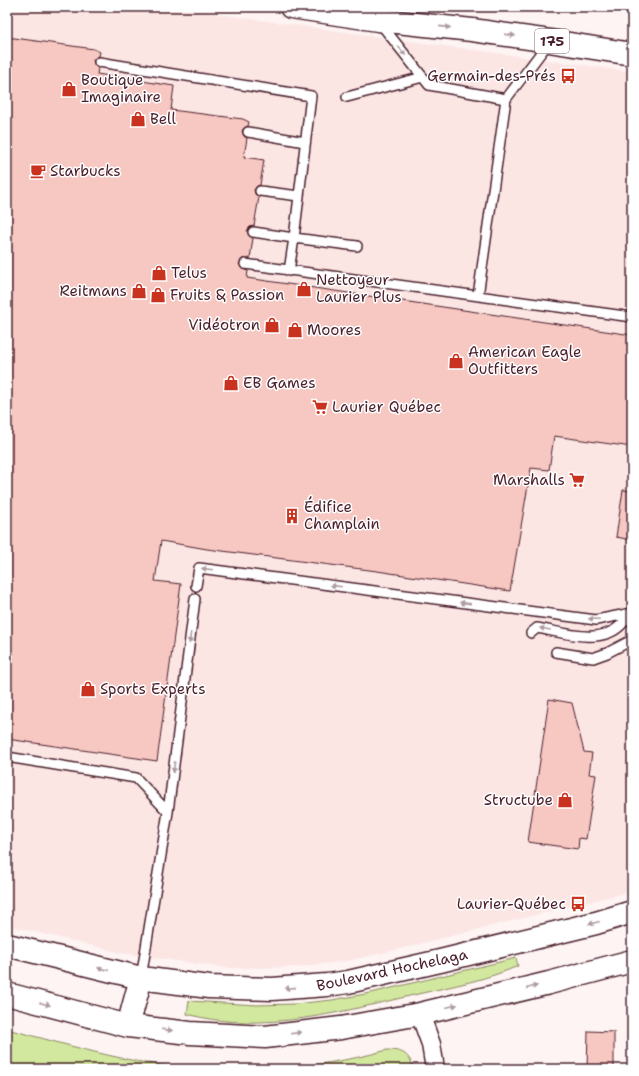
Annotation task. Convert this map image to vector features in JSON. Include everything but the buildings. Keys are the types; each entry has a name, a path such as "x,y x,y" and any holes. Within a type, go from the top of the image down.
{"main road":[{"name":"175","path":"291,7 378,20 472,30 632,54"},
{"name":"Boulevard Hochelaga","path":"7,945 141,978 209,988 272,989 348,982 596,923 632,912"},
{"path":"7,994 128,1026 190,1033 265,1037 341,1028 420,1014 549,983 632,961"},
{"path":"128,1026 141,978"}],"street":[{"path":"420,1014 431,1044 435,1069"}],"lane":[{"path":"378,20 429,85 506,99"},
{"path":"478,296 506,99 550,41"},
{"path":"99,62 311,96 289,271"},
{"path":"347,97 422,77"},
{"path":"248,132 305,142"},
{"path":"260,191 299,196"},
{"path":"254,232 357,246"},
{"path":"245,264 632,317"},
{"path":"196,586 199,568 596,620 631,613"},
{"path":"141,978 168,812 195,599"},
{"path":"531,633 537,628 590,637 607,634 620,626 631,613"},
{"path":"556,652 593,658 607,653 632,640"},
{"path":"7,757 136,778 168,812"}],"shaded area":[{"path":"7,7 166,7 632,72 632,891 347,961 299,967 227,968 122,953 7,925"}],"green space":[{"path":"516,958 518,966 481,979 361,1007 303,1018 245,1022 216,1020 187,1014 189,1001 257,1005 295,1004 332,1000 371,993"},
{"path":"7,1029 107,1055 158,1065 210,1069 7,1069"},
{"path":"387,1050 405,1054 410,1060 414,1069 271,1069 329,1062"}],"place":[{"name":"Germain-des-Prés","path":"568,76"},
{"name":"Boutique Imaginaire","path":"69,89"},
{"name":"Bell","path":"138,119"},
{"name":"Starbucks","path":"38,171"},
{"name":"Telus","path":"159,273"},
{"name":"Nettoyeur Laurier Plus","path":"304,289"},
{"name":"Reitmans","path":"139,291"},
{"name":"Fruits & Passion","path":"158,295"},
{"name":"Vidéotron","path":"272,325"},
{"name":"Moores","path":"295,330"},
{"name":"American Eagle Outfitters","path":"456,361"},
{"name":"EB Games","path":"231,383"},
{"name":"Laurier Québec","path":"320,407"},
{"name":"Marshalls","path":"577,480"},
{"name":"Édifice Champlain","path":"292,516"},
{"name":"Sports Experts","path":"88,689"},
{"name":"Structube","path":"565,800"},
{"name":"Laurier-Québec","path":"578,904"}]}
